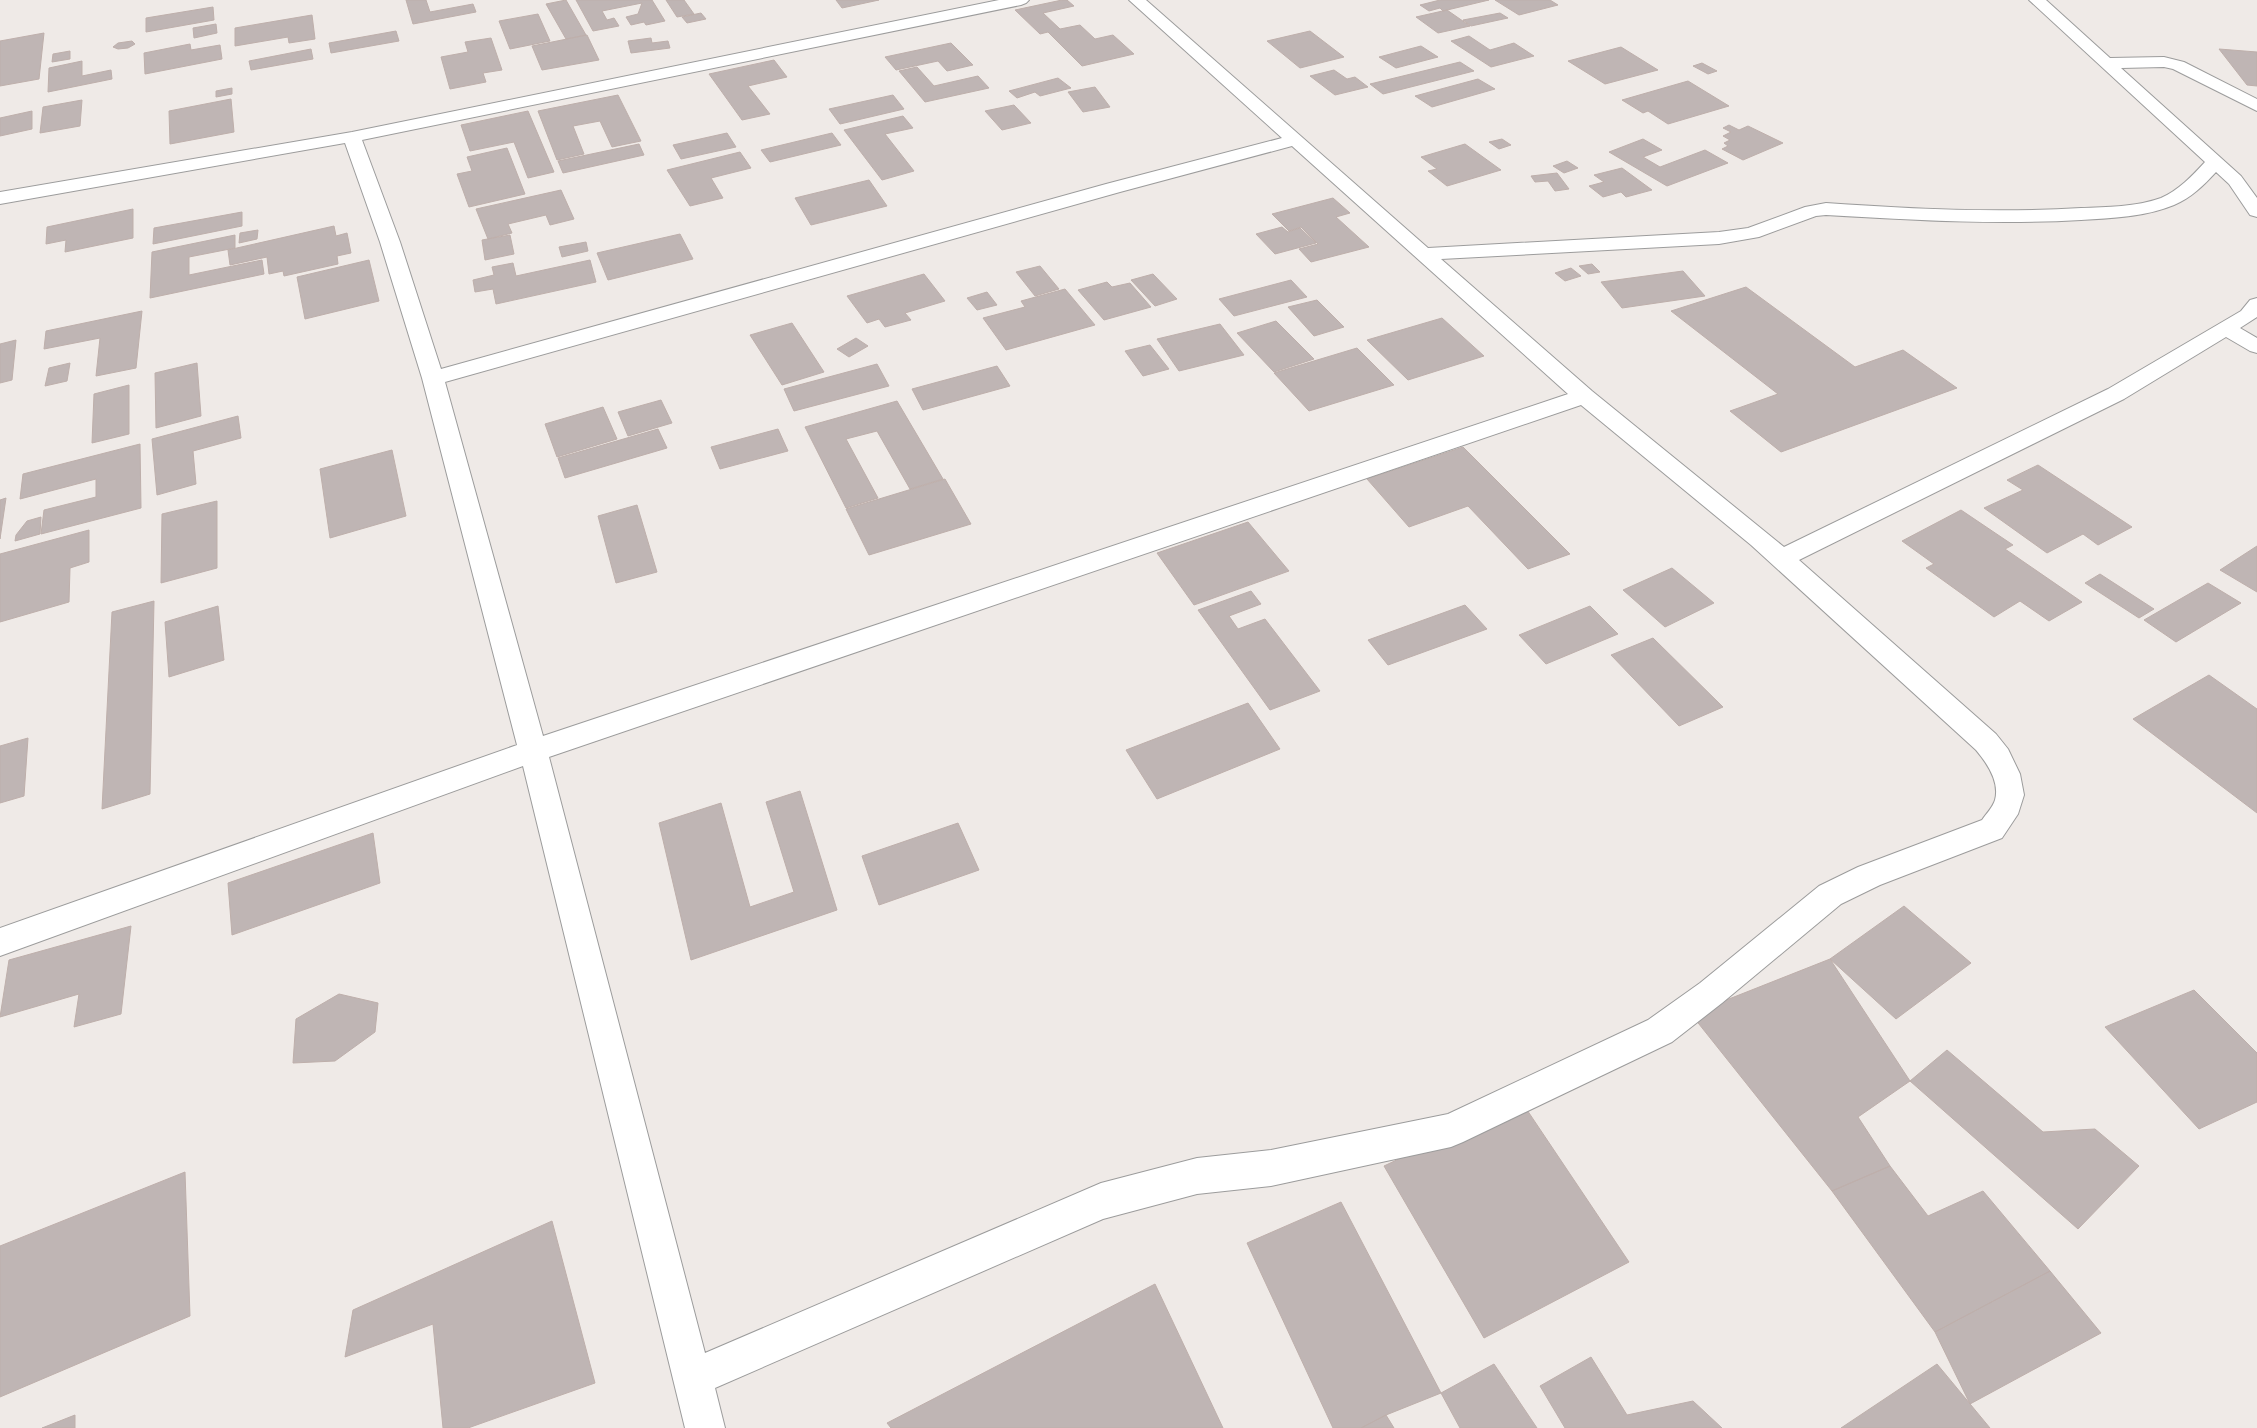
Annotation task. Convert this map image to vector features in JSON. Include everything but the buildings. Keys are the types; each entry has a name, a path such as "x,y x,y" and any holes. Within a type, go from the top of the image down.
{"street":[{"path":"0,198 352,137 1020,0"},
{"path":"693,1378 1101,1201 1197,1176 1271,1168 1451,1130 1660,1031 1711,993 1830,895 1869,876 1992,829 2008,806 2010,795 2006,774 1998,757 1986,742 1782,558 1584,396 1137,0"},
{"path":"2037,0 2235,180 2251,192 2257,211"},
{"path":"2106,63 2164,62 2178,65 2257,106"},
{"path":"352,137 390,242 433,378 533,751 705,1428"},
{"path":"433,378 1294,140"},
{"path":"1423,254 1719,238 1752,233 1812,211 1826,209 1981,216 2072,215 2128,210 2167,202 2181,195 2215,162"},
{"path":"1782,558 2116,394 2248,315 2257,304"},
{"path":"2226,328 2257,347"},
{"path":"0,942 533,751 1584,396"}]}
